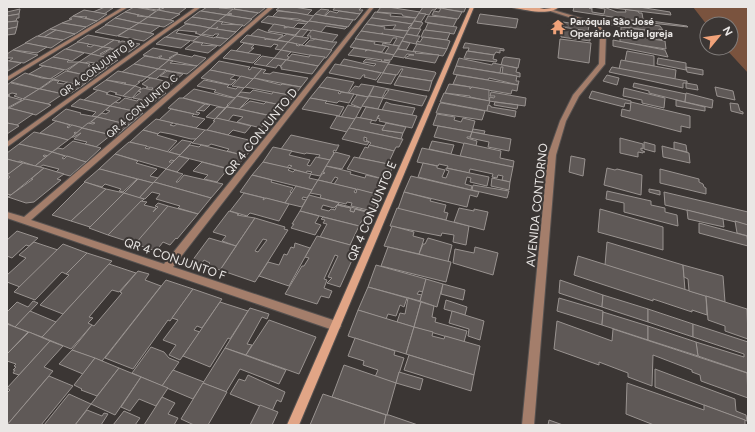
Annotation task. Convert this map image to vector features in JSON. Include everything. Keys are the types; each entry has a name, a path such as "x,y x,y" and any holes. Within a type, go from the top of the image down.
{"street":[{"path":"7,80 126,7"},
{"name":"QR 4 CONJUNTO B","path":"7,145 199,7"},
{"name":"QR 4 CONJUNTO C","path":"25,220 272,7"},
{"name":"QR 4 CONJUNTO D","path":"166,269 372,7"},
{"name":"QR 4 CONJUNTO E","path":"293,425 472,7"},
{"path":"514,7 555,9"},
{"name":"AVENIDA CONTORNO","path":"528,425 552,155 563,121 576,95 602,64 602,35 598,27 555,9"},
{"name":"QR 4 CONJUNTO F","path":"7,215 336,326"}],"shaded area":[{"path":"693,7 748,7 748,73 732,56 739,56 739,16 700,16"}],"building":[{"path":"105,7 113,8 104,14 93,12"},
{"path":"134,7 156,11 148,17 125,12"},
{"path":"137,7 162,7 157,10"},
{"path":"162,7 186,8 178,14 158,10 164,8"},
{"path":"207,7 233,9 226,15 201,11"},
{"path":"236,7 266,7 259,13 234,9"},
{"path":"280,7 294,7 312,10 307,15 276,10"},
{"path":"335,7 354,7 361,8 359,10 363,10 360,14 333,10"},
{"path":"381,7 420,12 416,18 403,16 402,14 377,12"},
{"path":"423,7 437,8 432,10 429,15 419,13"},
{"path":"431,7 466,7 464,12"},
{"path":"574,7 592,7 604,7 617,12 626,12 625,9 638,11 639,13 642,13 643,19 651,21 651,23 573,11","holes":["592,7 605,9 604,14 592,12"]},
{"path":"605,7 639,7 670,12 671,15"},
{"path":"441,8 462,12 458,19 432,15 434,11 439,12"},
{"path":"20,9 19,14 7,16 7,12"},
{"path":"233,9 258,13 251,19 226,15 232,14 228,13"},
{"path":"321,9 329,10 324,16 315,14"},
{"path":"84,10 107,14 97,21 85,18 87,17 73,16"},
{"path":"158,10 180,14 170,20 148,17"},
{"path":"200,11 226,15 218,21 192,17"},
{"path":"278,11 314,16 308,22 298,19 272,17"},
{"path":"330,11 337,13 339,11 360,14 355,20 325,16"},
{"path":"125,12 139,15 137,16 148,17 139,23 115,18"},
{"path":"375,12 391,14 390,16 416,18 412,24 371,18"},
{"path":"419,13 426,14 421,22 414,21"},
{"path":"19,14 19,18 17,18 16,21 7,22 7,16"},
{"path":"315,14 353,20 348,27 309,21"},
{"path":"480,14 518,19 516,28 477,23"},
{"path":"226,15 252,19 244,26 218,21"},
{"path":"73,16 97,21 86,27 62,23 72,19 69,19"},
{"path":"268,16 308,22 306,24 298,23 293,28 261,22"},
{"path":"428,16 457,19 453,27 425,22"},
{"path":"148,17 174,21 164,27 139,23"},
{"path":"192,17 218,21 210,28 184,23"},
{"path":"115,18 139,23 129,29 105,25"},
{"path":"371,18 412,24 408,28 410,28 408,31 393,29 396,25 380,26 366,24"},
{"path":"622,19 645,22 645,24 660,26 663,30 659,29 659,32 611,25 611,20 622,21"},
{"path":"18,21 17,27 7,29 7,22"},
{"path":"218,21 223,22 221,24 243,25 236,32 216,29 218,27 215,29 210,28"},
{"path":"309,21 347,27 345,29 326,26 321,32 301,29"},
{"path":"414,21 423,23 419,29 410,28"},
{"path":"651,21 687,26 688,27 651,23"},
{"path":"563,22 589,26 588,31 562,27"},
{"path":"62,23 86,27 75,34 50,29"},
{"path":"139,23 160,26 150,33 129,29"},
{"path":"428,23 457,27 454,34 425,30"},
{"path":"186,24 210,28 201,35 195,33 197,32 177,30"},
{"path":"274,24 285,26 284,28 288,27 301,29 295,35 268,31"},
{"path":"366,24 385,27 384,29 408,31 404,38 382,34 383,33 380,34 361,31"},
{"path":"106,25 129,29 117,36 95,32"},
{"path":"17,27 15,34 7,35 7,29"},
{"path":"621,27 660,32 662,40 621,33"},
{"path":"210,28 236,32 228,39 216,37 219,34 215,34 213,36 202,34"},
{"path":"410,28 421,29 417,36 406,34"},
{"path":"50,29 56,30 44,37 38,36"},
{"path":"129,29 154,34 144,41 118,36"},
{"path":"258,29 283,35 277,40 250,36"},
{"path":"301,29 308,30 302,37 295,36"},
{"path":"56,30 75,34 63,40 44,37"},
{"path":"176,30 179,30 176,33 199,37 193,41 166,37"},
{"path":"312,30 338,35 332,42 310,38 311,36 307,36"},
{"path":"424,30 450,33 447,40 421,37"},
{"path":"561,30 590,34 590,41 561,37"},
{"path":"361,31 404,38 399,46 393,45 397,38 393,38 390,43 355,39"},
{"path":"287,34 295,36 288,42 277,40"},
{"path":"406,34 420,36 416,44 402,41"},
{"path":"620,34 665,41 666,49 620,42"},
{"path":"88,35 114,40 103,47 77,42"},
{"path":"201,35 228,39 220,46 193,41"},
{"path":"247,35 265,38 265,40 288,42 281,50 275,49 278,45 274,44 271,47 240,42"},
{"path":"37,36 63,40 51,48 25,43"},
{"path":"295,36 309,38 302,45 288,42"},
{"path":"165,37 190,41 181,48 156,44"},
{"path":"423,37 450,41 447,49 416,44 417,41 420,42"},
{"path":"315,39 337,42 331,50 305,45 310,40"},
{"path":"356,39 375,42 374,44 386,46 382,52 350,47"},
{"path":"560,39 591,43 589,63 558,58"},
{"path":"114,40 120,41 118,42 122,41 140,44 129,52 103,47"},
{"path":"613,40 665,50 668,57 613,46"},
{"path":"402,41 410,43 406,50 398,49"},
{"path":"78,42 89,44 87,46 91,47 94,45 103,47 91,54 66,49"},
{"path":"194,42 203,43 201,45 217,46 208,53 185,49"},
{"path":"288,42 299,46 332,50 326,58 281,50"},
{"path":"26,43 47,47 37,53 13,50"},
{"path":"244,43 254,45 251,48 254,48 248,53 236,51"},
{"path":"383,43 399,46 394,55 385,53 389,47 382,45"},
{"path":"465,43 504,49 504,51 500,50 500,53 496,52 494,55 468,51 469,48 463,48"},
{"path":"417,44 447,49 443,56 413,51"},
{"path":"103,47 111,48 100,54 103,54 110,49 123,51 116,53 121,54 114,59 91,54"},
{"path":"153,48 178,53 168,60 159,58 162,56 157,58 143,55"},
{"path":"354,48 394,55 391,60 384,60 390,61 389,63 381,61 382,60 348,55"},
{"path":"65,49 84,53 72,61 53,57"},
{"path":"398,49 416,52 415,53 439,55 435,63 405,58 410,55 414,55 407,54 404,58 393,56"},
{"path":"13,50 38,55 24,63 9,61 13,58 7,58 7,54"},
{"path":"231,50 261,55 253,63 223,58"},
{"path":"281,50 291,52 287,56 289,57 287,60 274,58"},
{"path":"467,51 494,55 493,59 497,60 496,62 464,58"},
{"path":"627,51 654,56 654,66 625,61"},
{"path":"91,54 118,60 106,68 92,65 95,63 79,62"},
{"path":"177,54 192,57 194,55 206,58 197,66 168,60"},
{"path":"292,54 309,57 310,55 325,57 318,66 287,60"},
{"path":"145,56 169,60 158,69 134,64"},
{"path":"262,56 274,58 266,66 254,64"},
{"path":"53,57 69,60 67,62 79,62 66,70 39,65"},
{"path":"274,58 286,60 281,66 278,65 276,68 266,66"},
{"path":"459,58 492,65 493,63 517,68 516,72 520,73 520,77 502,73 503,67 501,67 500,73 456,66"},
{"path":"503,58 520,59 518,68 501,65"},
{"path":"658,58 686,63 686,70 657,64"},
{"path":"344,59 374,66 376,64 363,62 366,59 389,63 383,73 340,65"},
{"path":"7,60 9,61 21,63 8,71"},
{"path":"169,60 173,61 170,63 197,66 187,74 158,69"},
{"path":"286,60 318,66 312,74 281,69 282,67 280,67"},
{"path":"621,60 676,70 675,79 619,69"},
{"path":"219,61 250,67 248,69 250,70 252,67 262,69 253,79 210,70"},
{"path":"79,62 90,64 88,66 92,65 107,68 94,77 67,71"},
{"path":"134,64 158,69 147,77 122,72"},
{"path":"335,64 381,73 376,80 364,77 365,75 363,75 360,79 329,73"},
{"path":"388,64 436,73 432,81 399,76 403,69 401,69 397,75 383,73"},
{"path":"43,66 64,70 50,79 29,74"},
{"path":"456,66 517,76 516,81 519,81 518,85 489,78 488,80 453,74"},
{"path":"612,67 687,81 687,83 683,83 683,88 609,72"},
{"path":"686,67 703,70 703,75 687,72"},
{"path":"158,69 166,70 156,79 147,77"},
{"path":"262,69 266,70 263,73 270,74 273,72 308,78 301,87 254,78"},
{"path":"210,70 235,75 230,79 236,80 231,85 201,78"},
{"path":"66,71 94,77 82,86 53,79"},
{"path":"118,71 147,77 142,81 139,81 138,82 140,82 135,86 106,80"},
{"path":"167,71 183,74 177,79 160,76"},
{"path":"25,73 42,78 53,79 39,89 11,82"},
{"path":"383,73 396,75 391,84 377,82"},
{"path":"457,75 518,85 517,91 512,90 511,94 453,84"},
{"path":"607,75 619,78 617,85 603,81"},
{"path":"241,76 253,79 244,88 232,86"},
{"path":"399,76 432,81 429,91 394,85"},
{"path":"327,77 354,82 348,93 319,87"},
{"path":"150,78 173,83 162,92 151,90 153,88 146,88 148,87 142,84"},
{"path":"254,78 281,85 301,87 294,96 245,87"},
{"path":"53,80 59,81 57,83 64,84 67,82 82,86 68,95 40,89"},
{"path":"106,80 135,86 123,96 110,91 107,93 93,89"},
{"path":"204,80 229,85 227,87 236,89 238,87 244,88 235,98 214,92 216,90 197,86"},
{"path":"11,82 39,89 23,99 14,96 17,94 12,93 7,95 7,85"},
{"path":"634,83 686,94 685,102 649,93 649,91 633,87"},
{"path":"686,83 697,85 698,90 686,88"},
{"path":"361,84 374,86 368,97 349,93 355,86 359,87"},
{"path":"449,84 470,87 470,89 472,87 489,90 489,101 470,96 445,93"},
{"path":"135,86 141,88 132,98 123,96"},
{"path":"374,86 427,96 422,106 383,98 389,90 386,90 382,98 369,96"},
{"path":"319,87 340,91 338,93 340,94 341,92 354,94 349,103 339,101 337,103 310,98"},
{"path":"715,87 733,91 735,100 717,96"},
{"path":"143,88 166,93 154,102 133,98 141,92 138,91"},
{"path":"624,88 665,98 664,108 642,103 642,100 623,96"},
{"path":"39,89 63,94 48,104 23,99"},
{"path":"194,89 235,98 225,108 183,98"},
{"path":"98,90 121,98 110,106 84,100"},
{"path":"253,90 272,94 273,92 294,96 286,106 237,96 241,92 250,93"},
{"path":"592,91 631,101 631,104 625,103 624,107 589,98"},
{"path":"491,92 526,98 525,106 489,101 490,97 494,98 495,96 490,96"},
{"path":"444,93 490,101 487,111 440,102"},
{"path":"686,93 713,100 712,108 685,102"},
{"path":"357,95 368,97 361,108 351,104"},
{"path":"7,96 22,100 7,108"},
{"path":"237,96 249,99 239,109 227,107"},
{"path":"369,96 383,98 378,109 362,106"},
{"path":"125,98 137,101 139,99 150,102 138,112 110,106 115,102 119,103"},
{"path":"179,98 205,104 196,112 200,113 198,115 168,108"},
{"path":"310,98 327,101 325,103 344,107 339,116 302,109"},
{"path":"25,99 51,105 36,115 9,108"},
{"path":"80,99 110,106 97,117 92,116 96,112 71,106"},
{"path":"676,100 705,107 705,111 676,106"},
{"path":"250,101 264,104 266,102 286,106 277,117 239,109"},
{"path":"386,102 415,108 412,115 382,110"},
{"path":"495,102 518,105 517,109 494,105"},
{"path":"631,102 690,116 690,128 681,126 681,132 621,116 622,109 630,111"},
{"path":"440,103 485,111 482,120 436,113"},
{"path":"730,103 738,104 740,111 743,112 743,114 731,111"},
{"path":"205,104 210,105 204,111 198,110"},
{"path":"348,105 361,108 355,119 341,117"},
{"path":"488,105 491,107 516,111 515,117 487,111"},
{"path":"110,106 143,113 129,125 97,117 102,113 106,114 110,111 106,110"},
{"path":"217,107 225,108 215,119 206,117"},
{"path":"227,107 271,116 261,128 237,122 243,117 233,115 228,121 216,118"},
{"path":"366,107 417,116 412,128 379,121 380,119 377,118 376,121 360,118"},
{"path":"9,108 33,114 17,125 7,123 7,109"},
{"path":"66,109 81,113 80,114 97,117 83,128 52,120"},
{"path":"171,109 194,114 192,116 205,119 196,128 159,120"},
{"path":"437,114 455,117 454,120 461,122 463,118 475,121 472,132 433,125"},
{"path":"337,116 355,119 347,132 330,128"},
{"path":"97,117 129,125 116,136 82,128 88,123 95,123 91,122"},
{"path":"356,117 372,120 370,123 385,126 382,130 403,133 401,139 349,128"},
{"path":"216,118 251,126 245,133 233,130 228,135 207,130"},
{"path":"156,119 173,123 170,125 174,126 177,124 205,130 196,139 191,139 171,134 160,132 158,134 143,130"},
{"path":"56,121 70,125 67,127 68,128 72,125 83,128 77,133 75,132 74,133 76,134 68,140 40,133"},
{"path":"7,123 17,125 19,126 7,134"},
{"path":"386,123 406,127 403,133 382,130"},
{"path":"438,126 472,132 470,137 467,138 477,141 476,146 434,137"},
{"path":"82,128 111,135 96,147 85,144 87,142 74,139 81,133 72,137"},
{"path":"349,128 403,139 399,147 396,147 394,151 369,145 371,143 364,137 364,141 369,142 367,145 342,139"},
{"path":"473,129 485,131 484,134 472,132"},
{"path":"143,130 177,141 167,152 130,142"},
{"path":"205,130 257,142 246,156 227,151 229,149 211,144 208,146 192,143"},
{"path":"34,132 68,140 52,152 19,144"},
{"path":"472,132 511,139 509,151 488,147 489,142 470,138"},
{"path":"291,135 339,145 336,151 334,150 330,160 318,158 320,155 305,154 281,149"},
{"path":"620,138 643,144 643,149 641,148 641,150 645,152 638,152 638,157 620,153"},
{"path":"182,140 192,142 180,155 169,152"},
{"path":"73,141 101,148 86,162 52,152 58,148 63,149"},
{"path":"432,141 454,145 451,154 429,149"},
{"path":"129,142 147,146 145,148 149,149 150,147 180,155 175,161 171,160 169,162 173,162 167,169 115,154"},
{"path":"644,142 655,145 655,152 644,149"},
{"path":"674,142 686,145 687,152 674,149"},
{"path":"464,143 501,151 500,158 514,161 513,167 460,156"},
{"path":"19,144 52,152 48,156 44,155 43,156 46,157 35,166 20,161 18,162 7,159 7,153"},
{"path":"190,145 199,147 201,145 246,156 234,170 179,156"},
{"path":"369,145 394,151 388,164 359,158 365,147 368,148"},
{"path":"662,146 689,153 690,163 663,157"},
{"path":"273,147 292,151 289,155 310,160 307,165 310,166 316,157 330,160 320,176 310,174 312,172 307,171 306,173 289,168 292,166 289,165 287,168 263,162"},
{"path":"422,148 513,167 510,182 502,180 503,176 498,175 497,178 492,177 493,174 470,169 469,173 447,168 448,166 439,164 438,166 417,162"},
{"path":"52,152 65,156 62,158 64,159 67,156 86,162 70,176 56,172 59,169 43,165 40,167 35,166"},
{"path":"335,152 350,156 342,169 326,166"},
{"path":"115,154 138,161 136,163 157,169 150,176 158,178 153,183 99,169"},
{"path":"179,156 189,159 177,172 166,169"},
{"path":"571,156 585,159 583,176 569,172"},
{"path":"354,157 393,166 387,180 347,169"},
{"path":"7,159 23,163 9,174 7,173"},
{"path":"202,162 228,169 217,182 204,179 208,175 193,171"},
{"path":"263,162 290,168 288,170 293,172 295,170 311,174 309,178 318,180 312,190 252,175"},
{"path":"23,163 44,168 11,195 7,194 7,179 10,177 7,175"},
{"path":"423,163 437,166 437,168 445,170 442,177 446,178 449,171 446,170 446,168 489,177 487,186 470,182 471,178 467,177 465,184 472,186 471,190 418,177"},
{"path":"326,166 351,172 350,174 365,178 366,175 387,180 380,195 334,184 338,178 335,177 331,183 318,180 322,174 325,173 323,172"},
{"path":"44,168 64,174 57,179 61,180 34,202 26,203 8,197 33,179 31,179"},
{"path":"607,168 642,175 641,195 604,185"},
{"path":"99,169 137,179 123,192 119,191 121,189 105,184 102,187 84,182"},
{"path":"166,169 183,174 176,182 178,182 184,175 223,184 211,198 154,182"},
{"path":"660,169 699,179 699,182 706,188 706,194 660,183"},
{"path":"252,175 272,180 271,182 293,188 290,192 292,193 285,203 240,192"},
{"path":"411,176 479,192 477,197 470,195 467,207 404,192"},
{"path":"492,178 510,182 509,190 491,186"},
{"path":"138,179 153,183 139,198 124,193"},
{"path":"318,180 356,189 354,192 356,193 357,189 380,195 372,211 351,206 352,203 347,202 346,204 320,198 321,195 310,193"},
{"path":"85,182 106,189 71,221 52,215"},
{"path":"154,182 211,198 198,214 178,208 180,206 156,199 160,194 152,192 145,199 139,198"},
{"path":"473,185 509,191 507,198 472,190"},
{"path":"296,186 312,190 307,198 303,197 302,199 306,200 302,207 285,203"},
{"path":"106,189 124,193 90,227 71,221"},
{"path":"649,189 660,191 660,195 649,192"},
{"path":"607,191 651,201 651,205 665,208 665,212 677,215 678,226 624,212 624,203 606,199"},
{"path":"404,192 431,199 430,201 446,205 444,212 448,213 446,220 398,209"},
{"path":"664,192 748,212 748,225 665,205"},
{"path":"124,193 144,199 108,235 89,228"},
{"path":"244,193 264,198 263,200 266,198 289,204 279,221 250,213 247,216 230,211"},
{"path":"309,195 339,203 337,205 351,208 350,211 354,212 355,209 366,212 359,226 300,211","holes":["323,205 334,208 337,205 335,210 331,209 329,211 321,209"]},
{"path":"141,201 147,202 144,205 156,208 153,212 158,207 155,206 158,203 168,206 136,244 108,235"},
{"path":"338,205 366,211 355,209 354,212 350,211 351,208"},
{"path":"168,206 198,214 170,245 163,242 156,251 135,244"},
{"path":"397,208 469,226 466,245 453,242 454,235 442,233 441,236 390,226"},
{"path":"459,208 488,212 484,230 454,222"},
{"path":"600,209 663,227 663,250 598,232"},
{"path":"687,210 723,219 724,227 688,219"},
{"path":"229,211 239,214 237,215 255,218 236,246 222,241 226,236 213,232"},
{"path":"300,211 319,216 315,223 321,225 315,235 291,228"},
{"path":"323,217 359,226 350,245 320,237 327,224 323,223 325,220 321,219"},
{"path":"255,218 285,227 284,229 288,230 255,282 220,270","holes":["263,239 267,240 258,252 255,251"]},
{"path":"735,221 748,225 748,236 737,233"},
{"path":"699,223 747,236 748,246 699,233"},
{"path":"392,226 414,232 413,236 424,239 419,254 384,246"},
{"path":"17,231 38,238 29,246 26,245 12,258 7,256 7,240"},
{"path":"317,236 358,247 340,287 327,283 332,278 328,277 338,256 335,255 324,279 327,280 324,288 332,291 329,298 321,296 317,304 285,294 302,266 304,266 309,258 305,257"},
{"path":"209,238 236,246 220,270 207,266 210,263 204,260 201,264 192,261"},
{"path":"428,238 452,245 448,262 419,254 423,244 425,244"},
{"path":"34,242 58,250 20,287 7,282 7,275 26,258 19,255"},
{"path":"607,242 683,265 685,290 605,265"},
{"path":"295,243 310,248 289,286 259,276 268,262 279,265 284,254 287,255 291,247 294,248"},
{"path":"63,244 87,253 66,274 62,272 35,300 14,292"},
{"path":"388,247 451,262 446,282 381,266"},
{"path":"475,247 498,253 493,275 453,263 455,249 474,253"},
{"path":"87,253 112,261 63,314 40,305 69,275 66,274"},
{"path":"578,256 706,296 707,315 692,310 692,312 653,299 653,301 574,275"},
{"path":"109,264 136,273 119,292 112,290 89,317 93,318 88,323 92,325 71,349 42,337"},
{"path":"376,265 426,279 423,292 419,291 417,294 422,295 420,301 368,287"},
{"path":"683,265 723,276 725,302 689,291 688,279 684,277"},
{"path":"138,271 149,274 145,280 161,286 102,361 72,350 92,325 94,326 122,293 120,292"},
{"path":"426,279 443,284 437,307 420,301"},
{"path":"166,280 193,289 170,321 168,320 133,369 105,358"},
{"path":"560,280 603,295 602,307 559,293"},
{"path":"443,284 465,290 463,300 441,294"},
{"path":"368,287 407,298 404,307 400,305 396,316 388,314 386,319 358,310"},
{"path":"193,289 222,299 202,328 197,326 194,330 200,332 180,360 169,355 176,345 163,340 178,320 172,318"},
{"path":"603,295 648,309 648,322 602,307"},
{"path":"706,296 747,309 748,339 725,331 725,326 708,320"},
{"path":"408,298 421,302 414,327 397,322 400,313 405,314"},
{"path":"559,298 603,311 602,325 557,311"},
{"path":"446,300 467,307 465,315 444,309"},
{"path":"33,301 38,303 15,327 7,323 7,312 17,302 28,307"},
{"path":"220,302 248,311 230,339 228,338 210,367 183,356"},
{"path":"421,302 434,306 432,317 436,318 435,322 467,331 464,342 414,327"},
{"path":"250,308 269,314 267,319 262,317 247,344 252,345 246,355 225,348"},
{"path":"648,309 693,324 693,337 648,322"},
{"path":"358,310 414,327 406,354 348,336"},
{"path":"30,311 56,322 42,337 15,327"},
{"path":"452,311 484,321 480,340 468,336 469,329 449,323"},
{"path":"603,312 648,326 648,340 602,325"},
{"path":"269,320 316,337 299,374 246,355"},
{"path":"557,321 612,341 613,329 747,373 748,398 701,381 700,375 692,372 692,370 653,355 652,386 628,377 628,373 599,362 599,365 554,349"},
{"path":"7,324 28,332 7,354"},
{"path":"693,324 748,342 748,373 698,356 696,342 744,357 744,354 693,337"},
{"path":"648,326 696,342 698,356 648,340"},
{"path":"414,327 433,332 432,336 444,339 445,336 480,346 474,375 406,354"},
{"path":"29,332 50,341 19,375 13,373 15,370 13,370 16,367 14,366 16,364 7,361 7,354"},
{"path":"355,338 395,351 394,355 404,358 396,383 375,377 378,370 363,365 364,361 348,356"},
{"path":"50,341 63,346 44,367 53,371 7,425 7,393 10,390 7,388"},
{"path":"151,347 164,352 169,358 179,362 162,386 132,373"},
{"path":"225,348 286,370 279,384 240,369 226,392 203,383"},
{"path":"72,350 95,358 83,374 59,364"},
{"path":"409,355 474,375 471,391 404,370"},
{"path":"95,358 119,368 97,396 81,390 82,389 74,385"},
{"path":"344,365 396,383 387,415 332,397"},
{"path":"119,368 141,377 115,415 91,404"},
{"path":"655,369 735,399 736,411 746,415 747,421 655,387"},
{"path":"173,370 204,382 193,399 162,386"},
{"path":"399,372 423,379 420,390 396,383"},
{"path":"248,375 285,392 281,402 277,400 272,411 230,394 239,379 245,381"},
{"path":"49,376 73,386 41,425 7,425"},
{"path":"141,377 168,388 156,406 139,399 130,411 121,407"},
{"path":"203,383 227,392 208,425 194,425 181,419"},
{"path":"627,383 704,410 704,405 745,420 745,425 654,425 626,414"},
{"path":"69,394 91,404 75,425 44,425"},
{"path":"323,394 386,415 384,425 310,425"},
{"path":"162,397 175,403 168,414 178,418 174,425 144,425"},
{"path":"260,405 278,412 272,425 250,425"},
{"path":"87,410 102,416 104,413 108,414 101,425 75,425"},
{"path":"124,411 140,418 135,425 113,425"},
{"path":"386,415 389,415 418,425 384,425"},
{"path":"549,420 563,425 548,425"}],"place":[{"name":"Paróquia São José Operário Antiga Igreja","path":"558,27"}]}
